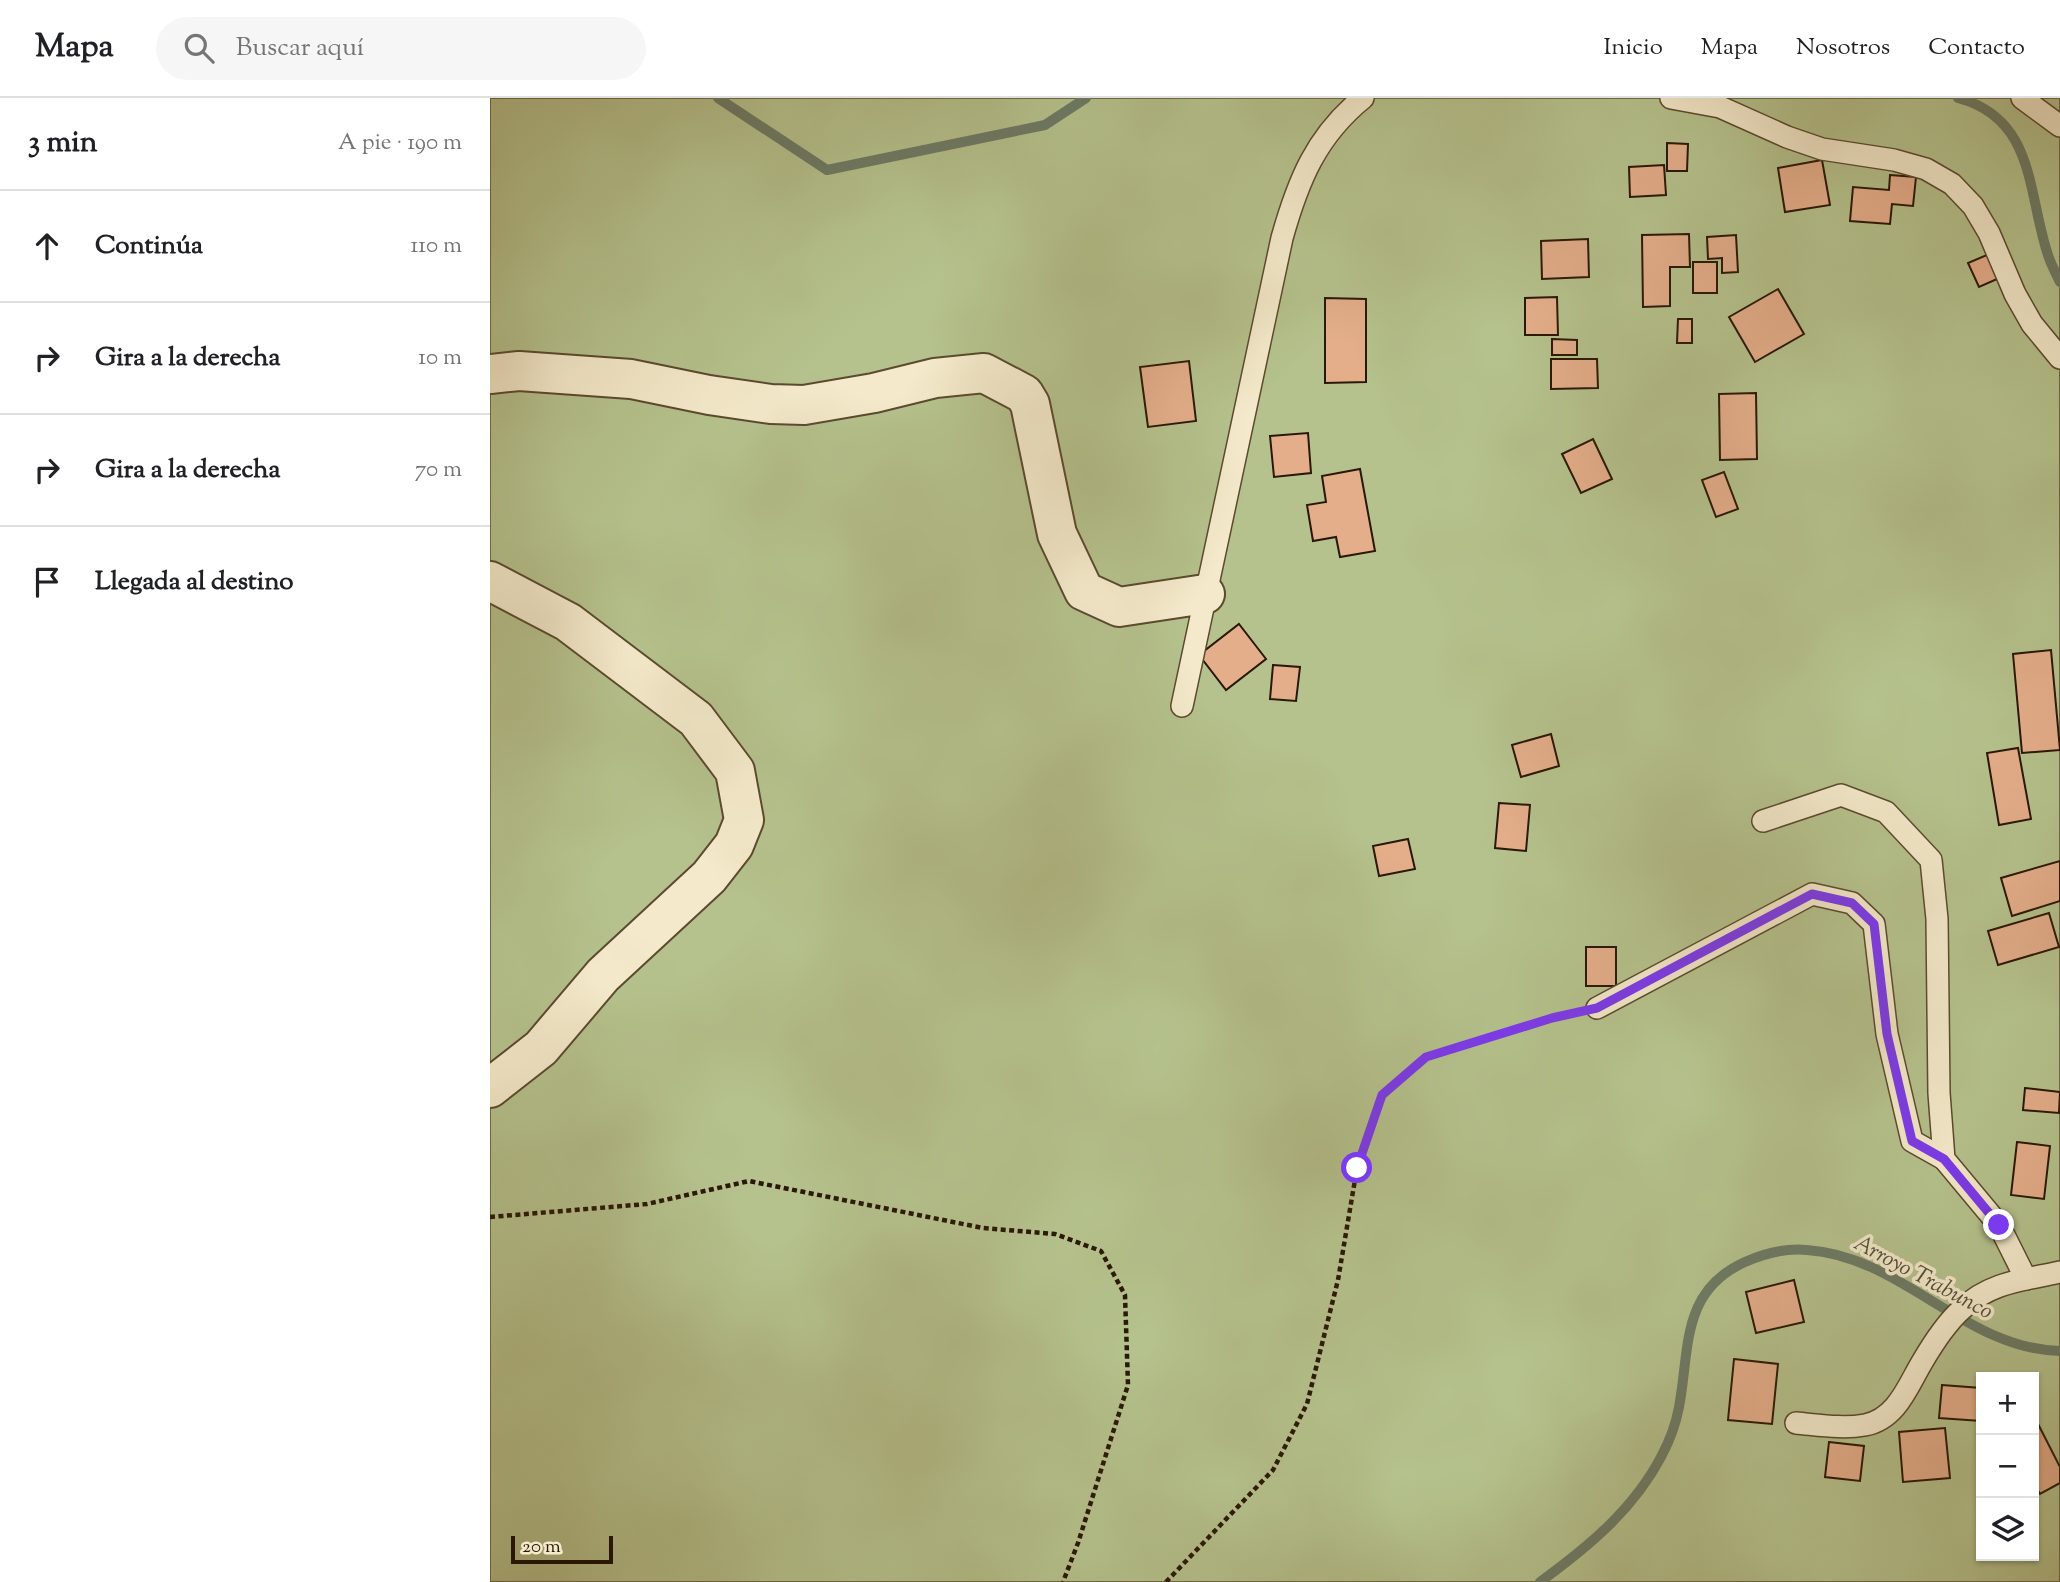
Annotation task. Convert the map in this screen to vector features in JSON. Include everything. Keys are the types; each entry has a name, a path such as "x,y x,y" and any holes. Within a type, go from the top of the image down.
{"street":[{"path":"490,374 519,370 631,379 709,395 771,404 804,405 874,394 935,378 984,373 1024,394 1030,404 1057,534 1084,591 1119,607 1205,594"},
{"path":"490,581 568,622 696,719 735,771 744,820 734,845 709,877 603,975 541,1048 490,1088"}],"lane":[{"path":"1182,706 1282,238 1294,197 1312,158 1340,117 1363,98"},
{"path":"1671,98 1720,107 1787,137 1822,149 1926,169 1952,184 1973,206 1989,233 2015,294 2032,324 2060,358"},
{"path":"2022,98 2060,126"},
{"path":"1763,821 1841,795 1886,811 1931,860 1937,919 1939,1093 1944,1159"},
{"path":"1597,1008 1812,894 1852,903 1874,924 1887,1034 1912,1141 1944,1159 1999,1225 2026,1279"},
{"path":"1796,1423 1849,1427 1867,1425 1881,1419 1896,1406 1944,1328 1963,1307 2007,1282 2060,1272"}],"path":[{"path":"1166,1582 1273,1470 1307,1404 1338,1280 1357,1168 1382,1095 1426,1057 1552,1018 1597,1008"},
{"path":"490,1217 647,1204 749,1181 983,1228 1055,1234 1101,1251 1125,1295 1128,1385 1063,1582"}],"green space":[{"path":"490,98 2060,98 2060,1582 490,1582"}],"building":[{"path":"1667,143 1688,144 1687,171 1667,171"},
{"path":"1822,160 1830,205 1785,212 1778,168"},
{"path":"1664,165 1666,195 1630,197 1629,167"},
{"path":"1890,175 1916,177 1913,206 1892,204 1890,224 1850,221 1853,187 1889,190"},
{"path":"1689,234 1690,267 1670,267 1670,306 1643,307 1642,235"},
{"path":"1736,235 1738,272 1722,273 1722,258 1708,259 1707,237"},
{"path":"1588,239 1589,277 1542,279 1541,241"},
{"path":"1994,252 2004,276 1979,287 1968,263"},
{"path":"1693,262 1717,262 1717,293 1693,293"},
{"path":"1778,289 1804,334 1755,362 1729,317"},
{"path":"1557,297 1558,335 1525,335 1525,298"},
{"path":"1325,298 1366,299 1366,382 1325,383"},
{"path":"1678,319 1692,319 1692,343 1677,343"},
{"path":"1552,339 1577,340 1577,355 1552,355"},
{"path":"1551,359 1597,359 1598,388 1551,389"},
{"path":"1189,361 1196,421 1148,427 1140,367"},
{"path":"1756,393 1757,459 1720,460 1719,394"},
{"path":"1308,433 1311,473 1274,477 1270,436"},
{"path":"1593,439 1612,479 1581,493 1562,454"},
{"path":"1360,469 1375,551 1340,557 1336,537 1313,541 1307,505 1326,502 1322,476"},
{"path":"1724,472 1738,509 1716,517 1702,480"},
{"path":"1239,624 1266,659 1226,690 1199,655"},
{"path":"2051,650 2060,750 2022,753 2013,654"},
{"path":"1273,665 1300,667 1296,701 1270,699"},
{"path":"1551,734 1559,766 1521,777 1512,745"},
{"path":"2018,748 2031,819 1999,825 1987,753"},
{"path":"1499,803 1530,805 1526,851 1495,848"},
{"path":"1408,839 1415,869 1379,876 1373,846"},
{"path":"2060,861 2060,901 2012,916 2001,878"},
{"path":"2049,913 2059,947 1998,965 1988,931"},
{"path":"1586,947 1616,947 1616,986 1586,986"},
{"path":"2025,1088 2060,1092 2059,1113 2023,1110"},
{"path":"2017,1142 2050,1146 2044,1199 2011,1195"},
{"path":"1794,1280 1804,1322 1756,1333 1746,1292"},
{"path":"1734,1359 1778,1364 1772,1424 1728,1420"},
{"path":"1942,1385 1976,1388 1976,1421 1939,1418"},
{"path":"2039,1426 2060,1467 2060,1483 2040,1494"},
{"path":"1945,1428 1950,1478 1903,1482 1899,1432"},
{"path":"1829,1442 1864,1446 1860,1481 1825,1477"}],"waterway":[{"path":"718,98 827,170 1045,125 1086,98"},
{"path":"1958,98 1984,108 2002,123 2016,142 2025,163 2049,258 2060,282"},
{"name":"Arroyo Trabunco","path":"1540,1582 1608,1526 1650,1476 1667,1445 1676,1420 1688,1344 1698,1306 1709,1289 1724,1274 1745,1262 1791,1250 1841,1256 1904,1284 1963,1320 1994,1335 2026,1346 2060,1351"}],"route":[{"path":"1357,1168 1382,1095 1426,1057 1552,1018 1597,1008 1812,894 1852,903 1874,924 1887,1034 1912,1141 1944,1159 1999,1225"}]}
